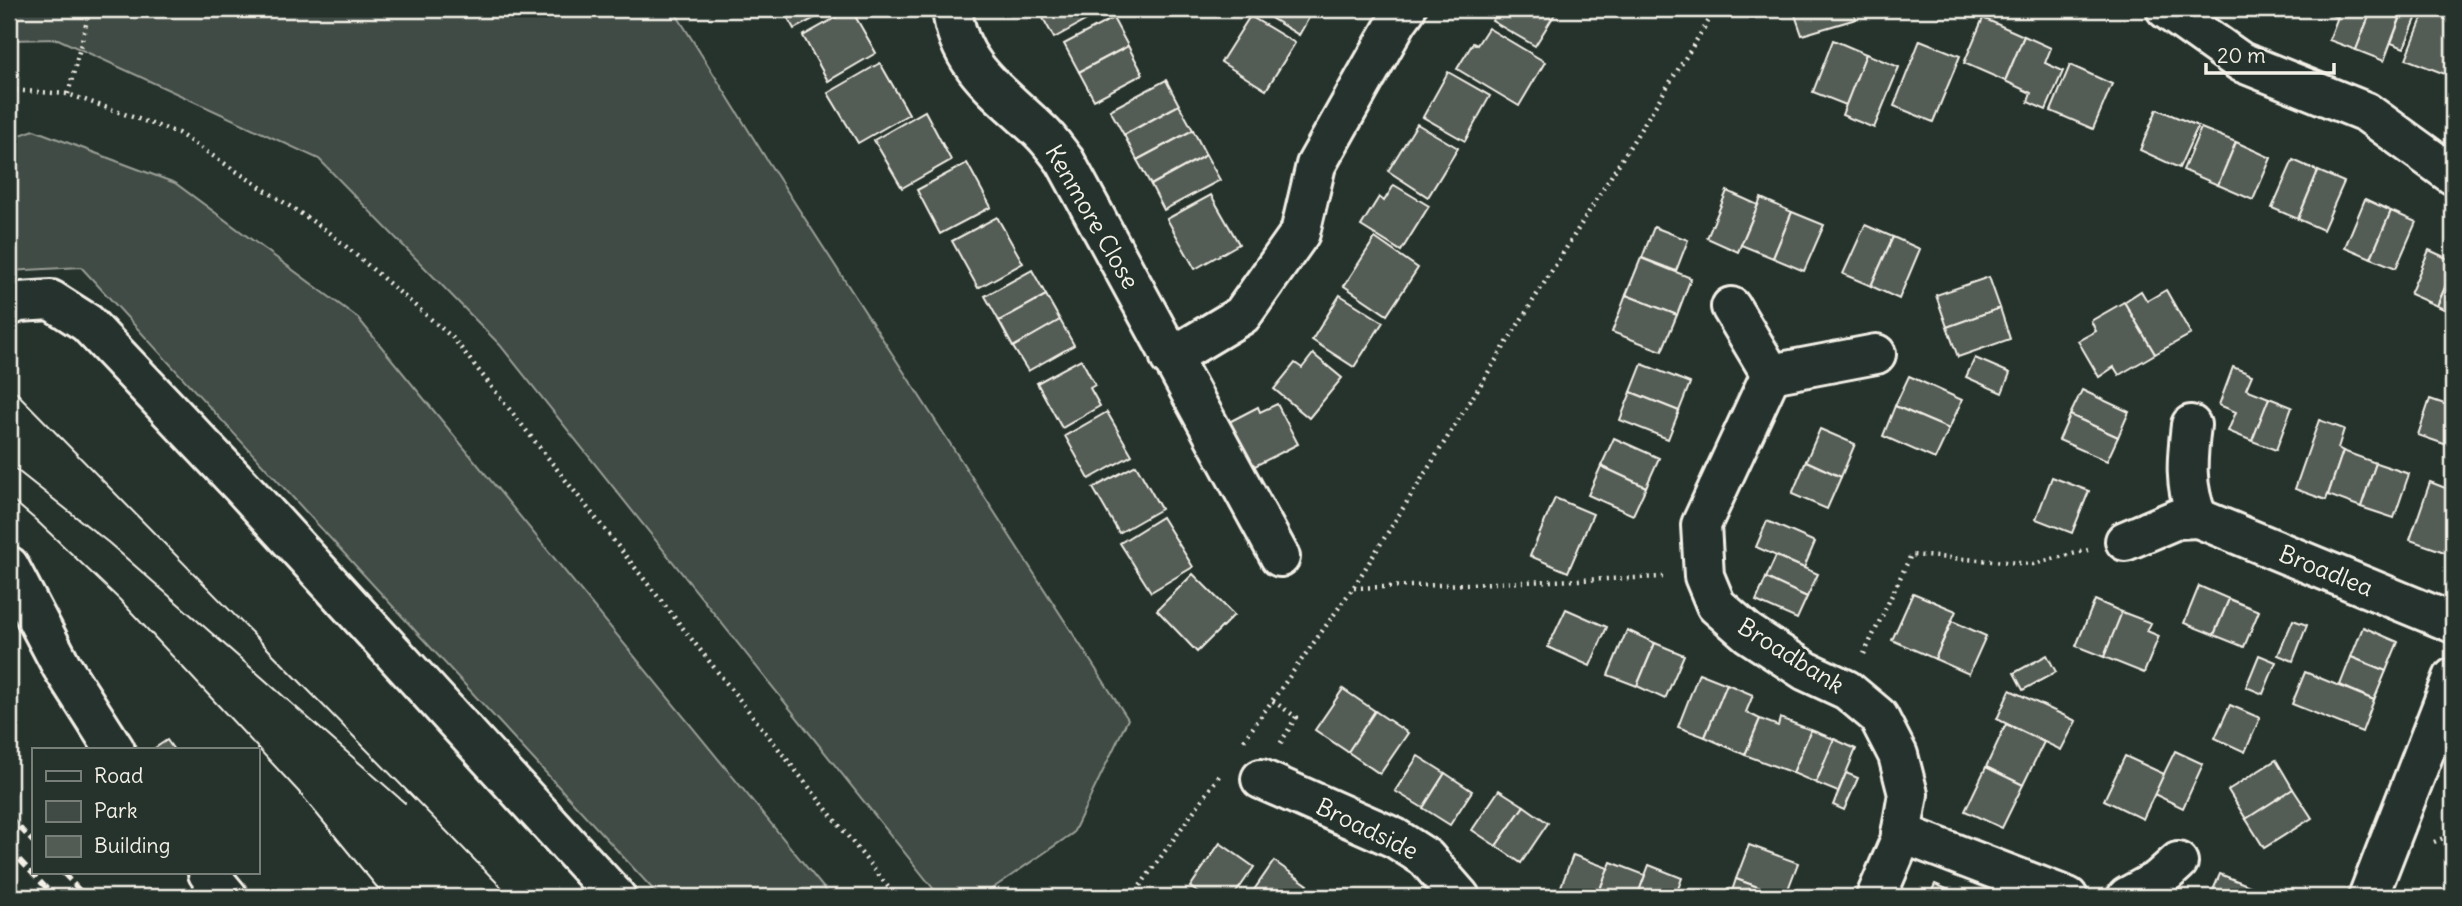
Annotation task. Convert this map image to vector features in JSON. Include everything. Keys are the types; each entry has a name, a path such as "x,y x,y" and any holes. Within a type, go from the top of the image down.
{"street":[{"name":"Kenmore Close","path":"952,9 962,44 976,72 1042,132 1065,161 1280,557"},
{"path":"1170,358 1242,316 1300,233 1316,165 1406,9"},
{"path":"2166,9 2241,62 2366,112 2453,175"},
{"path":"9,306 19,302 51,300 87,323 243,488 616,897"},
{"path":"1731,307 1771,374 1876,354"},
{"name":"Broadbank","path":"1771,374 1700,525 1704,576 1716,605 1748,633 1806,671 1847,690 1878,716 1898,755 1908,794 1901,833 1877,897"},
{"path":"2125,541 2177,519 2198,518 2190,500 2186,468 2191,425"},
{"name":"Broadlea","path":"2198,518 2453,623"},
{"path":"9,566 62,667 114,748"},
{"path":"2368,897 2443,735 2453,678"},
{"name":"Broadside","path":"1261,779 1395,838 1426,858 1460,897"},
{"path":"1901,833 2068,897"},
{"path":"2127,897 2158,880 2178,862"},
{"path":"209,874 228,897"}],"path":[{"path":"68,94 90,9"},
{"path":"1704,576 1353,588 1716,9"},
{"path":"9,90 68,94 178,133 329,232 453,338 896,897"},
{"path":"1847,690 1911,555 2033,564 2125,541"},
{"path":"1261,779 1296,718 1273,701"}],"green space":[{"path":"9,9 673,9 767,160 1128,719 1073,833 980,897 940,897 500,345 319,159 58,39 9,40"},
{"path":"34,130 175,183 358,318 831,897 660,897 81,267 9,271 9,139"}],"building":[{"path":"783,9 832,9 794,29"},
{"path":"851,9 876,53 828,81 803,36"},
{"path":"1038,9 1097,9 1099,13 1054,38"},
{"path":"1256,9 1314,9 1299,35"},
{"path":"1500,9 1558,9 1535,46 1492,21"},
{"path":"1793,9 1853,9 1856,19 1802,35"},
{"path":"2326,9 2341,9 2338,18 2324,12"},
{"path":"2341,9 2372,9 2356,50 2329,40"},
{"path":"2372,9 2400,18 2384,61 2356,50"},
{"path":"2404,9 2420,9 2404,48 2391,43"},
{"path":"2425,11 2453,22 2453,68 2450,76 2406,59"},
{"path":"1250,16 1295,43 1266,90 1221,62"},
{"path":"1113,18 1128,46 1079,72 1064,44"},
{"path":"1983,18 2024,36 2005,81 1964,63"},
{"path":"1488,28 1545,62 1519,106 1457,69 1473,43 1477,45"},
{"path":"2024,36 2051,48 2045,63 2063,71 2046,110 2028,102 2031,93 2005,81"},
{"path":"1833,40 1866,54 1846,105 1813,92"},
{"path":"1920,40 1960,56 1933,122 1894,106"},
{"path":"1128,46 1143,74 1094,100 1079,72"},
{"path":"1866,54 1899,67 1874,128 1842,115"},
{"path":"880,63 909,114 858,143 828,93"},
{"path":"2070,65 2112,84 2093,129 2051,111"},
{"path":"1448,72 1490,96 1465,141 1423,117"},
{"path":"1166,80 1179,105 1124,135 1110,110"},
{"path":"1179,105 1193,130 1137,160 1124,135"},
{"path":"2157,109 2198,126 2179,168 2140,150"},
{"path":"925,111 951,160 902,188 874,140"},
{"path":"1417,124 1458,148 1428,197 1388,171"},
{"path":"2201,128 2236,142 2218,185 2183,170"},
{"path":"1193,130 1206,155 1151,185 1137,160"},
{"path":"2236,142 2271,158 2253,200 2218,185"},
{"path":"1206,155 1220,180 1164,210 1151,185"},
{"path":"2293,160 2318,171 2298,219 2272,208"},
{"path":"967,163 991,207 940,234 917,190"},
{"path":"2318,171 2344,182 2323,230 2298,219"},
{"path":"1394,185 1429,206 1401,251 1361,226 1379,197 1384,201"},
{"path":"1727,191 1758,205 1738,252 1707,238"},
{"path":"1211,195 1239,244 1195,269 1167,219"},
{"path":"1761,198 1792,212 1773,258 1741,245"},
{"path":"2365,199 2391,211 2371,258 2345,247"},
{"path":"2391,211 2416,222 2396,268 2371,258"},
{"path":"1792,212 1824,225 1804,271 1773,258"},
{"path":"997,217 1023,263 978,288 952,241"},
{"path":"1865,225 1893,237 1871,286 1843,274"},
{"path":"1654,227 1688,240 1676,271 1642,258"},
{"path":"1893,237 1920,249 1899,299 1871,286"},
{"path":"1375,238 1418,268 1387,315 1344,286"},
{"path":"2429,250 2453,261 2453,269 2437,306 2410,294"},
{"path":"1641,258 1691,278 1677,315 1626,295"},
{"path":"2453,269 2453,313 2437,306"},
{"path":"1032,270 1046,295 999,321 985,296"},
{"path":"1989,277 2000,308 1947,327 1936,295"},
{"path":"2166,290 2191,334 2155,354 2124,302 2141,291 2147,301"},
{"path":"1046,295 1060,320 1013,347 999,321"},
{"path":"1340,295 1383,322 1354,367 1312,340"},
{"path":"1626,295 1677,315 1662,351 1612,332"},
{"path":"2124,302 2155,354 2119,375 2114,367 2099,377 2078,341 2096,331 2091,321"},
{"path":"2000,308 2010,339 1958,357 1947,327"},
{"path":"1060,320 1074,345 1028,371 1013,347"},
{"path":"1313,354 1342,378 1309,418 1274,389 1295,363 1302,368"},
{"path":"1975,358 2010,373 2002,393 1966,377"},
{"path":"1081,359 1095,385 1090,388 1100,406 1062,428 1037,383"},
{"path":"1642,364 1690,383 1679,411 1631,392"},
{"path":"2233,367 2252,375 2246,389 2269,398 2252,441 2228,431 2236,412 2219,405"},
{"path":"1909,376 1962,400 1949,429 1895,406"},
{"path":"2082,390 2129,412 2118,437 2070,415"},
{"path":"1631,392 1679,411 1668,439 1620,420"},
{"path":"2269,398 2292,407 2276,450 2252,441"},
{"path":"2430,399 2453,407 2453,447 2418,435"},
{"path":"1277,404 1298,444 1253,467 1229,422 1258,407 1260,412"},
{"path":"1895,406 1949,429 1935,459 1883,436"},
{"path":"1107,412 1132,455 1089,479 1065,436"},
{"path":"2070,415 2118,437 2107,461 2059,440"},
{"path":"2319,420 2344,429 2338,448 2343,451 2326,500 2295,489"},
{"path":"1820,429 1855,444 1841,477 1806,461"},
{"path":"1614,438 1659,458 1646,487 1601,466"},
{"path":"2343,451 2376,463 2361,507 2328,495"},
{"path":"1806,461 1841,477 1827,509 1792,494"},
{"path":"2376,463 2409,474 2394,518 2361,507"},
{"path":"1136,465 1161,509 1119,533 1093,488"},
{"path":"1601,466 1646,487 1633,515 1588,495"},
{"path":"2052,477 2089,491 2072,533 2036,519"},
{"path":"2430,482 2453,491 2453,555 2410,540"},
{"path":"1555,498 1593,514 1568,572 1530,556"},
{"path":"1162,517 1193,567 1151,592 1120,543"},
{"path":"1767,521 1815,542 1804,568 1756,547"},
{"path":"1776,556 1818,574 1807,597 1766,578"},
{"path":"1193,574 1234,615 1197,652 1157,610"},
{"path":"1766,578 1807,597 1797,619 1756,601"},
{"path":"2199,586 2229,599 2214,635 2184,623"},
{"path":"1913,593 1956,611 1935,659 1892,640"},
{"path":"2229,599 2259,611 2244,647 2214,635"},
{"path":"2095,600 2122,612 2104,657 2076,646"},
{"path":"1566,609 1607,627 1590,666 1548,647"},
{"path":"2122,612 2151,623 2147,631 2159,636 2144,673 2104,657"},
{"path":"2293,620 2307,625 2293,661 2278,655"},
{"path":"1952,621 1986,636 1969,674 1935,659"},
{"path":"2363,627 2398,642 2386,671 2351,657"},
{"path":"1627,630 1655,643 1637,686 1608,675"},
{"path":"1655,643 1684,655 1665,699 1637,686"},
{"path":"2047,655 2056,672 2023,690 2014,673"},
{"path":"2259,655 2276,662 2263,694 2246,687"},
{"path":"2351,657 2386,671 2374,700 2340,685"},
{"path":"2305,672 2374,700 2362,732 2292,704"},
{"path":"1699,673 1727,684 1705,737 1678,727"},
{"path":"1727,684 1753,695 1746,712 1760,719 1745,755 1705,737"},
{"path":"1343,689 1375,711 1348,752 1315,730"},
{"path":"2010,690 2076,721 2061,750 1997,719"},
{"path":"2230,705 2260,718 2245,752 2215,738"},
{"path":"1375,711 1408,733 1380,774 1348,752"},
{"path":"1780,718 1811,730 1793,773 1745,755 1760,719 1778,726"},
{"path":"2006,724 2044,742 2023,785 1986,767"},
{"path":"1811,730 1834,739 1816,783 1793,773"},
{"path":"1834,739 1856,749 1838,792 1816,783"},
{"path":"167,740 173,748 155,748"},
{"path":"2175,751 2203,764 2183,808 2154,794"},
{"path":"1418,756 1445,773 1423,808 1395,791"},
{"path":"2125,756 2164,774 2143,819 2104,800"},
{"path":"2276,760 2293,789 2246,819 2228,790"},
{"path":"1986,767 2023,785 2002,828 1965,811"},
{"path":"1445,773 1472,791 1450,825 1423,808"},
{"path":"1846,773 1858,778 1844,810 1833,805"},
{"path":"2293,789 2312,818 2264,848 2246,819"},
{"path":"1499,790 1524,806 1496,846 1472,830"},
{"path":"1524,806 1548,823 1521,863 1496,846"},
{"path":"1220,843 1254,867 1233,897 1205,897 1190,887"},
{"path":"1749,845 1798,863 1785,897 1736,879"},
{"path":"1573,855 1608,868 1597,897 1557,897"},
{"path":"1274,861 1308,885 1299,897 1249,897"},
{"path":"1611,862 1645,875 1637,897 1597,897"},
{"path":"1649,865 1682,878 1675,897 1637,897"},
{"path":"2220,874 2255,888 2251,897 2210,897"},
{"path":"1736,879 1785,897 1730,897"},
{"path":"1935,884 1965,897 1929,897"}],"tram line":[{"path":"9,385 511,897"},
{"path":"9,464 109,543 405,803"},
{"path":"9,497 120,600 258,748"},
{"path":"259,749 298,791 385,897"}],"railway":[{"path":"9,816 32,841"},
{"path":"9,849 32,873"},
{"path":"33,874 55,897"},
{"path":"64,874 86,897"}]}
